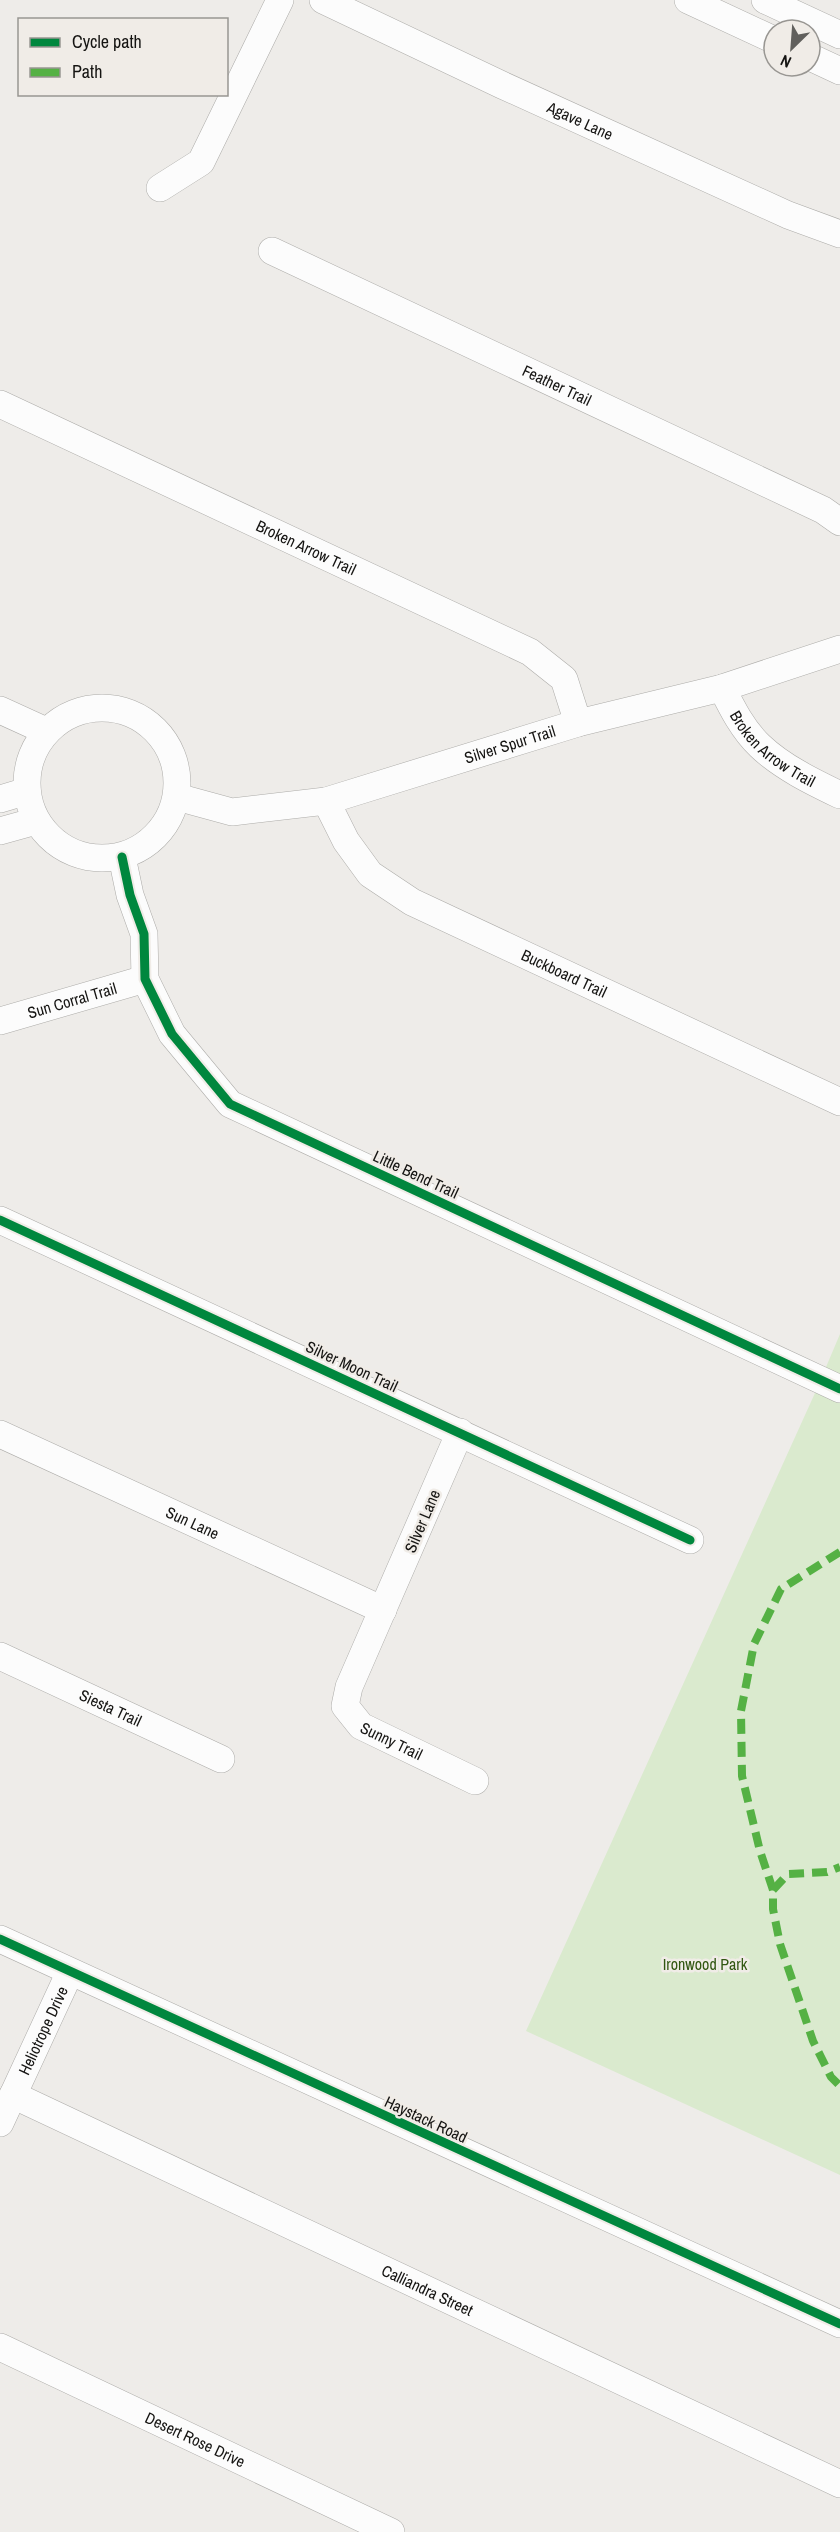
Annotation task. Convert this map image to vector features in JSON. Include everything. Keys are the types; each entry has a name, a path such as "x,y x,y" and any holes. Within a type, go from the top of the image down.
{"street":[{"path":"160,188 201,162 280,0"},
{"name":"Agave Lane","path":"323,0 502,85 746,196 788,215 840,234"},
{"path":"688,0 762,34"},
{"path":"765,0 840,35"},
{"path":"822,63 840,71"},
{"name":"Feather Trail","path":"272,251 823,510 840,522"},
{"name":"Broken Arrow Trail","path":"0,404 530,652 564,679 578,723"},
{"name":"Silver Spur Trail","path":"177,797 232,812 326,801 578,723 722,688 840,649"},
{"name":"Broken Arrow Trail","path":"722,688 739,720 760,746 811,781 840,795"},
{"path":"104,707 136,715 161,736 176,765 177,797 166,824 147,844 122,856 82,856 47,836 36,821 27,791 28,764 46,731 72,713 104,707"},
{"path":"0,710 46,731"},
{"path":"0,799 27,791"},
{"name":"Buckboard Trail","path":"326,801 346,841 370,874 411,902 840,1102"},
{"path":"0,831 36,821"},
{"name":"Little Bend Trail","path":"122,856 130,895 144,934 145,979 172,1034 230,1104 840,1389"},
{"name":"Sun Corral Trail","path":"0,1021 145,979"},
{"name":"Silver Moon Trail","path":"0,1220 690,1540"},
{"name":"Silver Lane","path":"383,1610 460,1432"},
{"name":"Sun Lane","path":"0,1434 383,1610"},
{"name":"Sunny Trail","path":"383,1610 350,1687 345,1706 361,1726 474,1781"},
{"name":"Siesta Trail","path":"0,1656 221,1759"},
{"name":"Haystack Road","path":"0,1939 840,2324"},
{"name":"Heliotrope Drive","path":"0,2123 70,1972"},
{"name":"Calliandra Street","path":"13,2095 840,2484"},
{"name":"Desert Rose Drive","path":"0,2348 390,2532"}],"green space":[{"name":"Ironwood Park","path":"840,1334 840,2175 526,2031"}],"marked path":[{"path":"840,1552 781,1589 754,1644 741,1711 742,1776 760,1851 773,1890 773,1909 780,1944 813,2041 831,2077 840,2086"},
{"path":"773,1890 788,1874 827,1872 840,1867"}],"cycle path":[{"path":"122,857 130,895 144,934 145,979 172,1034 230,1104 840,1389"},
{"path":"0,1220 690,1540"},
{"path":"0,1939 840,2324"}]}
